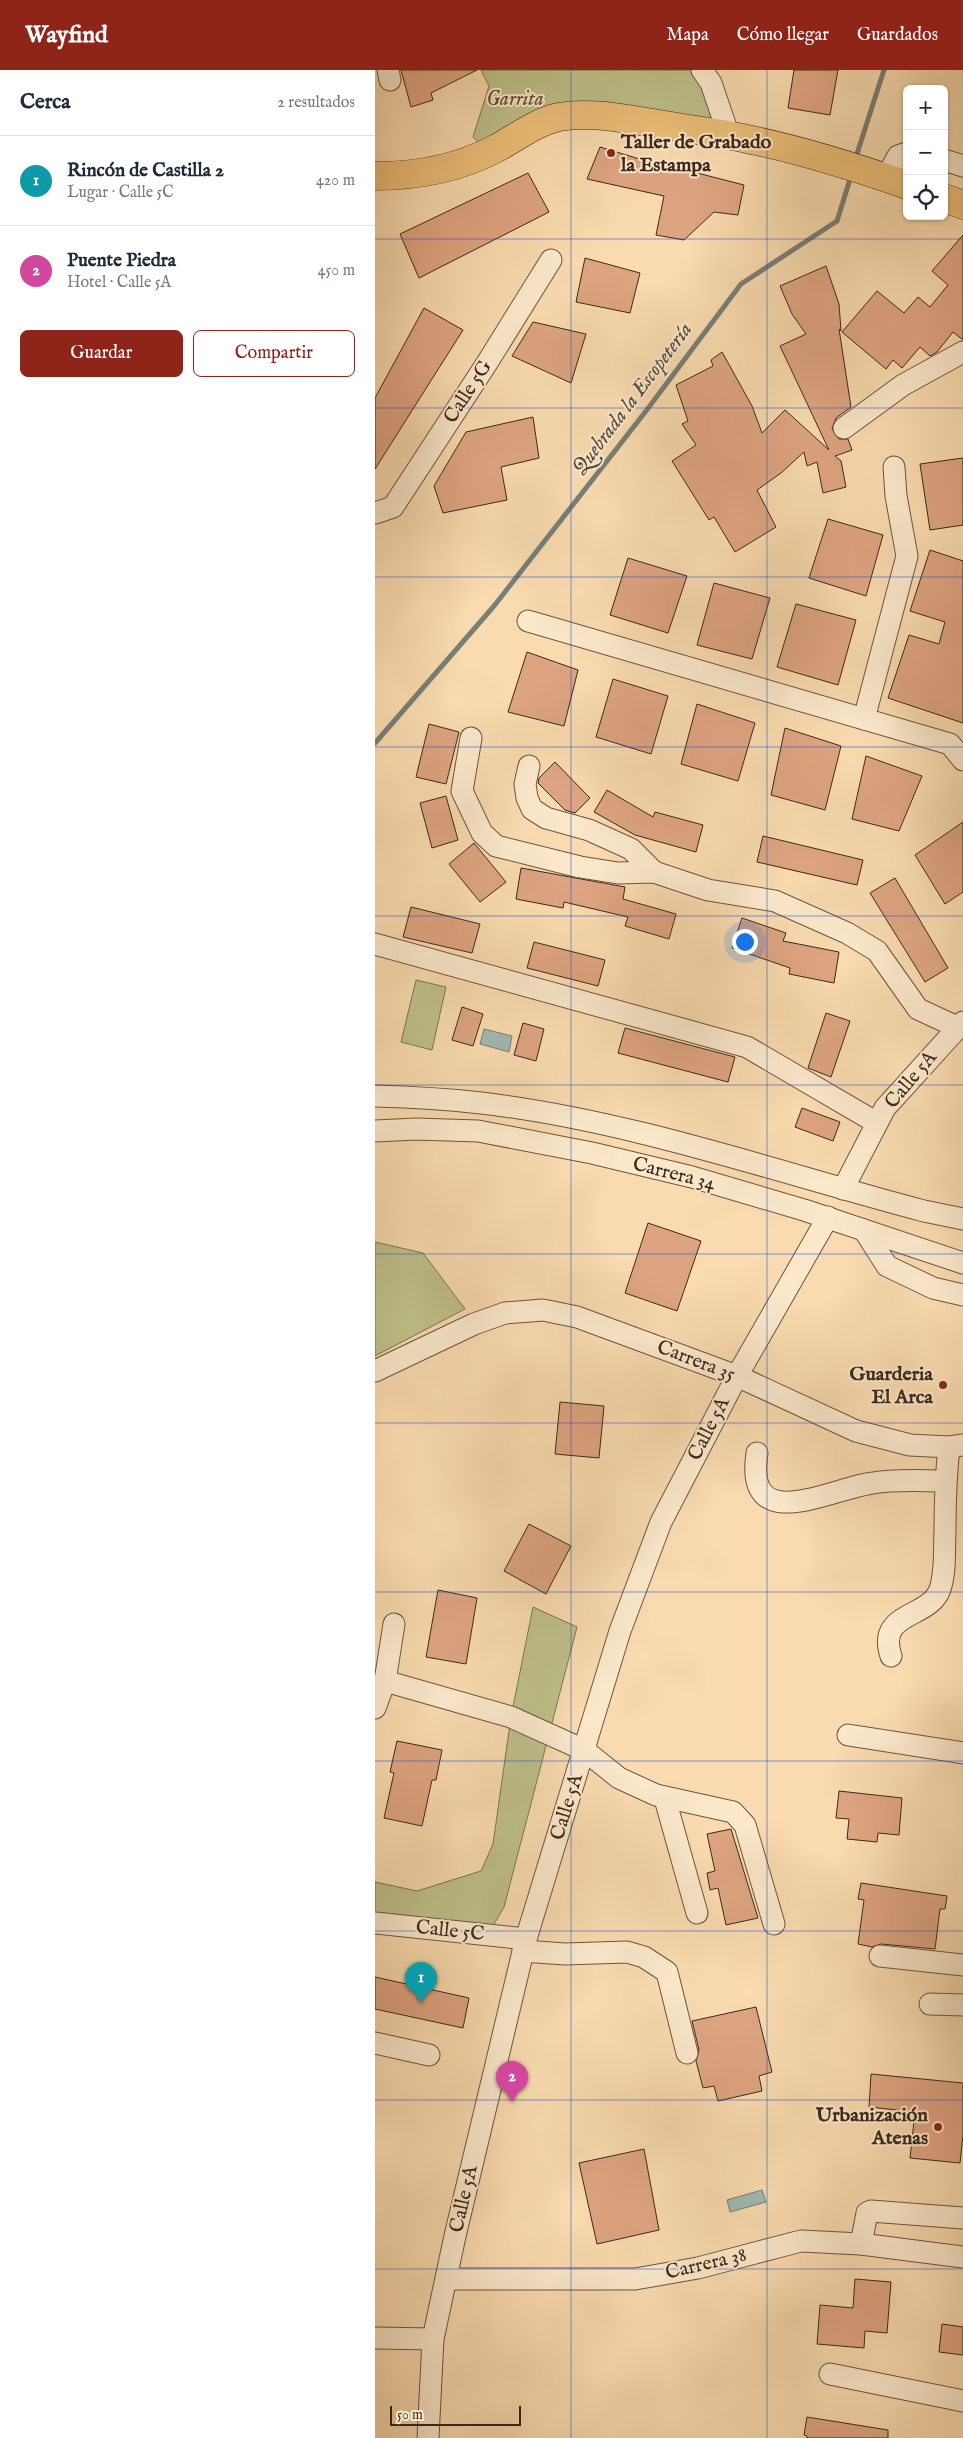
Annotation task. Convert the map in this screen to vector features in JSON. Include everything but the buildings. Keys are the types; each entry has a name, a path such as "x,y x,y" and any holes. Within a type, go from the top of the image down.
{"main road":[{"path":"375,176 430,173 460,165 495,149 530,128 557,118 581,114 619,118 738,137 887,178"},
{"path":"948,199 963,205"}],"street":[{"path":"702,70 711,83 738,137"},
{"path":"887,178 898,156 903,154"},
{"path":"948,161 963,166"},
{"name":"Calle 5G","path":"375,513 393,507 482,371 551,260"},
{"path":"845,428 903,385 963,352"},
{"path":"864,719 907,556 896,496 894,467"},
{"path":"528,621 951,744 963,760"},
{"path":"471,738 462,791 482,833 496,846 580,867 619,873 654,872 708,890 775,901 847,933 877,951 918,1009 960,1024"},
{"path":"529,766 525,784 527,798 532,809 546,818 589,830 631,849 654,872"},
{"path":"375,944 747,1047 877,1123"},
{"name":"Calle 5A","path":"843,1190 885,1108 960,1024"},
{"name":"Carrera 34","path":"375,1096 481,1103 575,1119 678,1143 843,1190 963,1219"},
{"name":"Carrera 34","path":"375,1131 460,1131 497,1135 592,1153 692,1177 828,1218 963,1263"},
{"name":"Calle 5A","path":"428,2438 433,2340 455,2236 525,1945 620,1631 661,1522 737,1376 828,1218"},
{"path":"864,1230 887,1266 933,1288 963,1295"},
{"name":"Carrera 35","path":"375,1371 474,1324 505,1314 543,1310 577,1317 737,1376 856,1431 910,1445 956,1446"},
{"path":"891,1656 887,1644 890,1631 902,1619 929,1603 940,1591 944,1572 945,1481 956,1446"},
{"path":"757,1453 755,1467 756,1482 769,1498 783,1504 805,1502 845,1488 874,1482 945,1481"},
{"path":"375,1708 385,1681 394,1624"},
{"path":"385,1681 511,1717 584,1750 619,1778 665,1798 733,1812 745,1825 774,1924"},
{"path":"848,1735 963,1753"},
{"path":"665,1798 697,1913"},
{"name":"Calle 5C","path":"375,1923 525,1945 565,1954 627,1952 644,1957 667,1972 687,2054"},
{"path":"880,1956 963,1965"},
{"path":"930,2004 963,2005"},
{"path":"375,2043 429,2055"},
{"path":"861,2244 864,2220 867,2213 871,2211 963,2218"},
{"name":"Carrera 38","path":"447,2279 635,2279 698,2268 801,2241 861,2244 963,2257"},
{"path":"375,2338 433,2340"},
{"path":"830,2374 963,2401"}],"green space":[{"name":"Garrita","path":"481,70 693,70 704,86 718,127 640,110 486,149 473,137 489,86"},
{"path":"416,980 446,987 432,1050 401,1042"},
{"path":"375,1242 423,1253 465,1309 375,1356"},
{"path":"533,1607 577,1627 504,1907 493,1926 375,1917 375,1882 417,1891 481,1871 493,1844 511,1717"}],"water":[{"path":"484,1029 512,1036 509,1052 480,1044"},
{"path":"762,2190 766,2202 730,2212 727,2200"}],"waterway":[{"name":"Quebrada la Escopetería","path":"855,160 884,70"},
{"name":"Quebrada la Escopetería","path":"375,743 494,606 646,411 741,284 837,221 851,176"}],"place":[{"name":"Taller de Grabado la Estampa","path":"611,153"},
{"name":"Guarderia El Arca","path":"943,1385"},
{"name":"Rincón de Castilla 2","path":"421,2003"},
{"name":"Puente Piedra","path":"512,2102"},
{"name":"Urbanización Atenas","path":"938,2127"}]}
